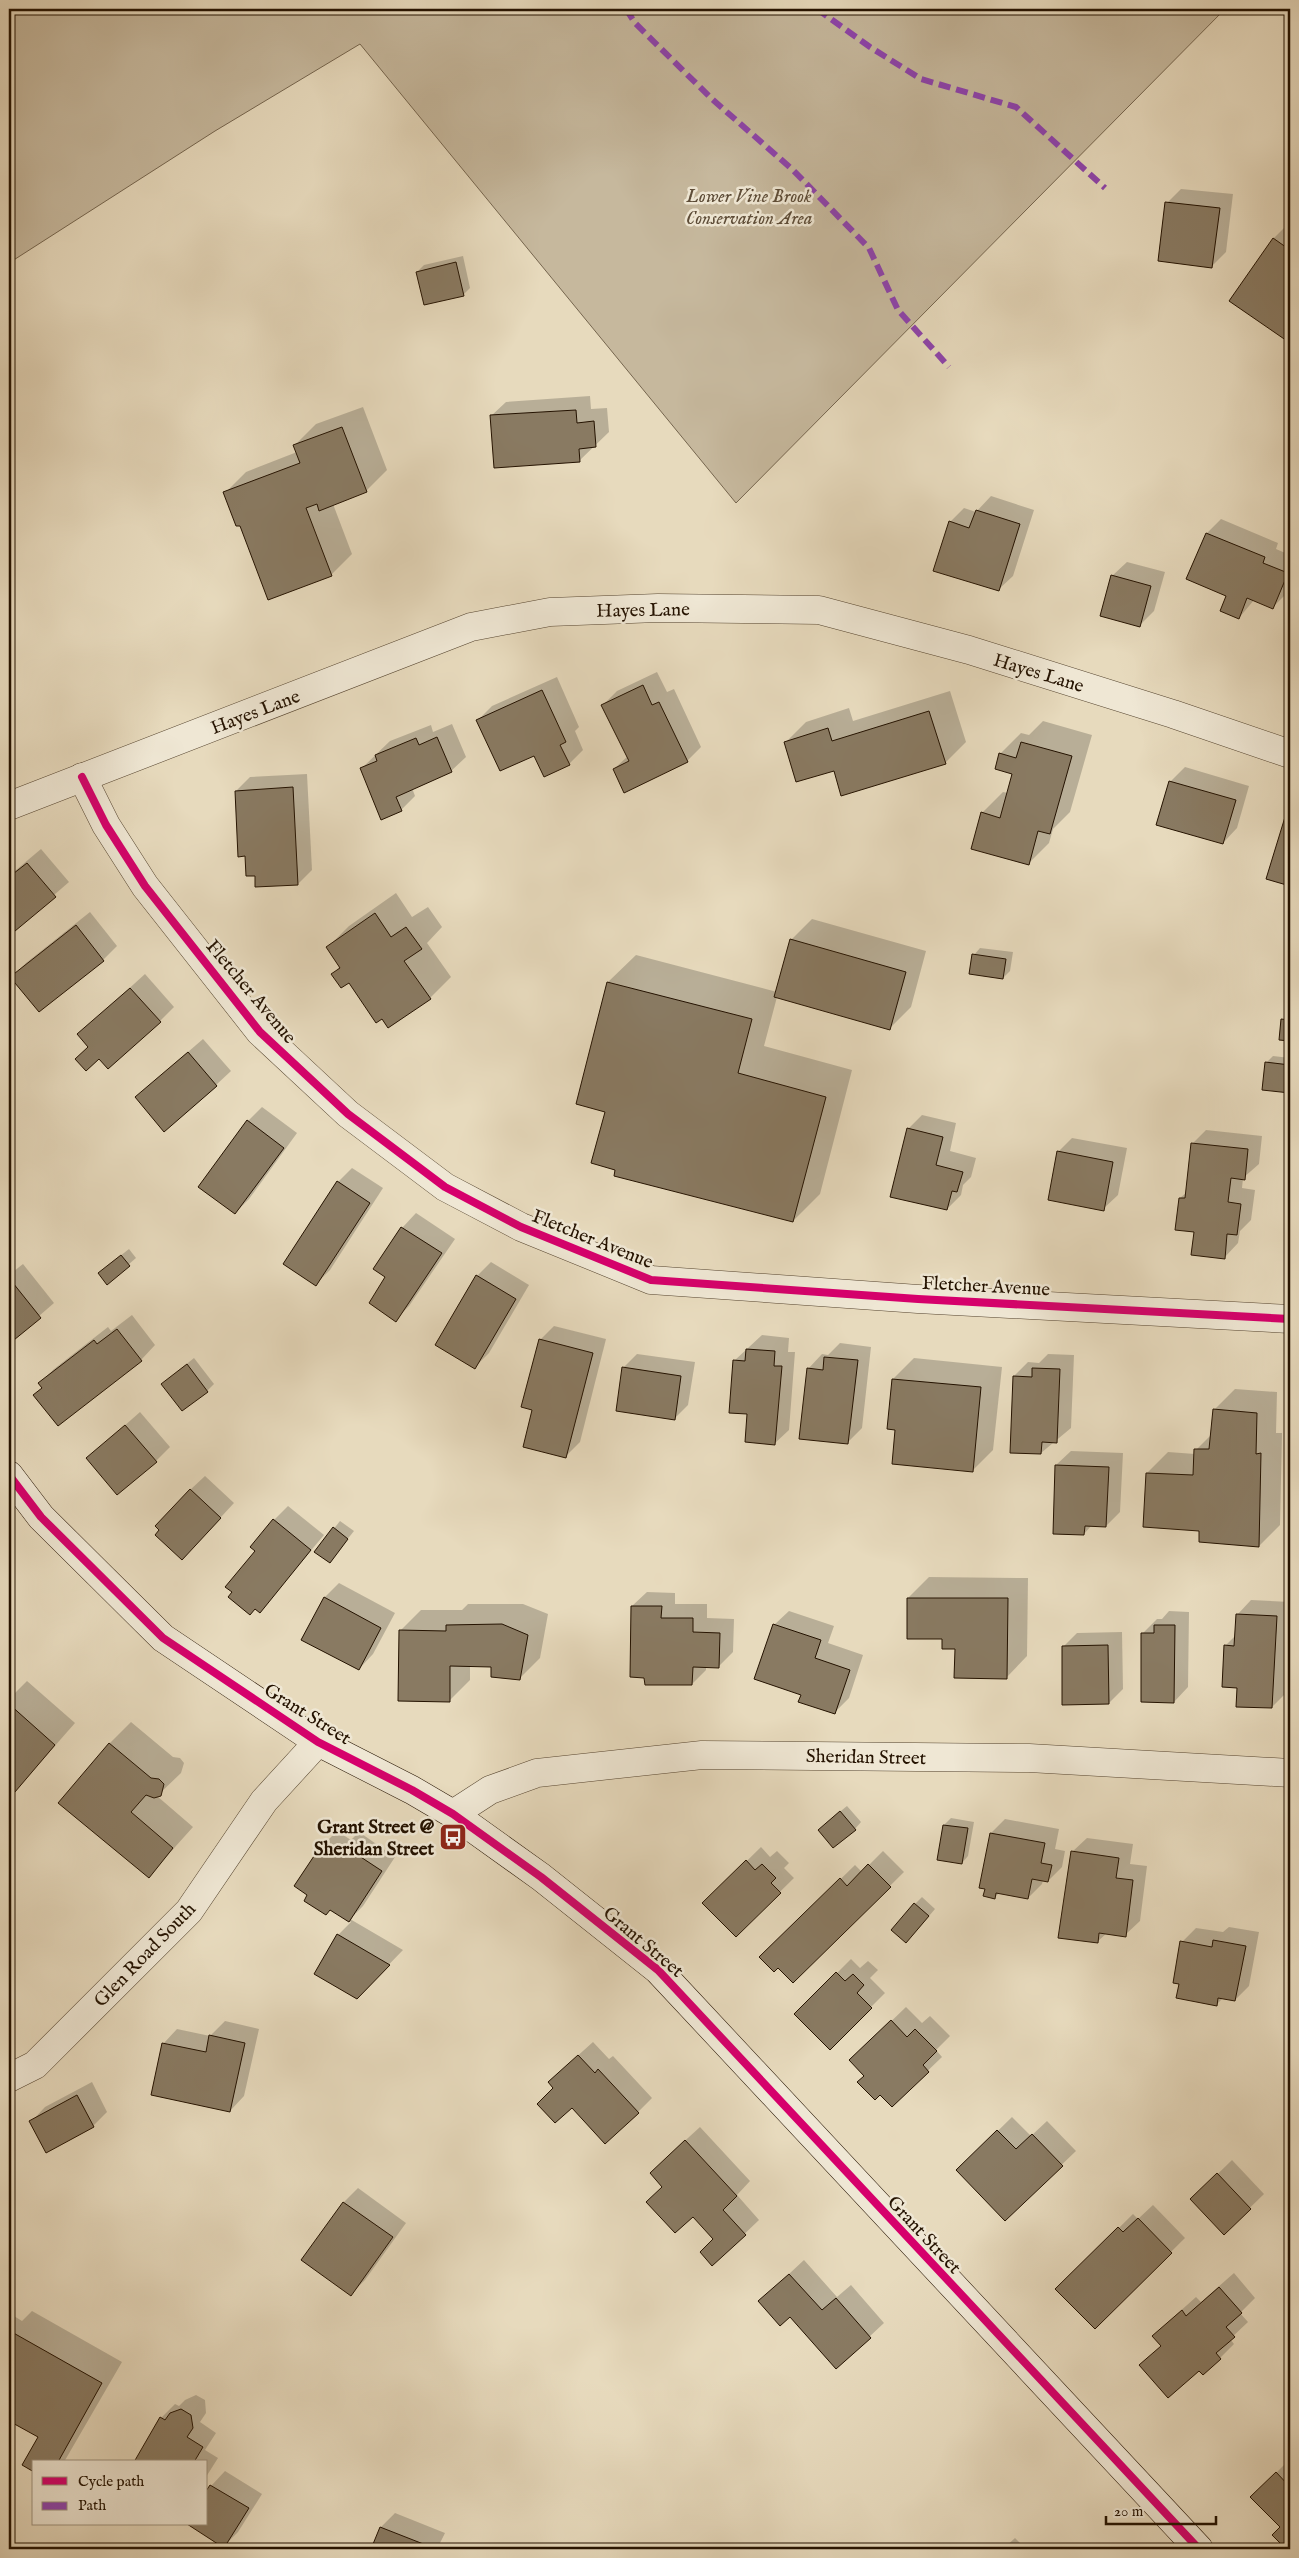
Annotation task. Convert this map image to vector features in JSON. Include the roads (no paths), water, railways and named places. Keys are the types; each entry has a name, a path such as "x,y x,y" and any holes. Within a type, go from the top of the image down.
{"street":[{"name":"Hayes Lane","path":"9,806 471,627 550,612 658,608 819,610 995,658 1173,714 1290,754"},
{"name":"Fletcher Avenue","path":"82,777 106,825 145,886 260,1032 348,1114 445,1188 521,1227 650,1280 918,1299 1290,1319"},
{"name":"Grant Street","path":"9,1475 41,1517 163,1638 318,1742 412,1790 453,1814 541,1877 658,1970 1200,2549"},
{"name":"Glen Road South","path":"9,2078 35,2065 189,1911 264,1801 318,1742"},
{"name":"Sheridan Street","path":"453,1814 490,1790 537,1773 702,1755 1029,1758 1290,1773"}],"place":[{"name":"Grant Street @ Sheridan Street","path":"453,1837"}],"park label":[{"name":"Lower Vine Brook Conservation Area","path":"749,206"}]}
